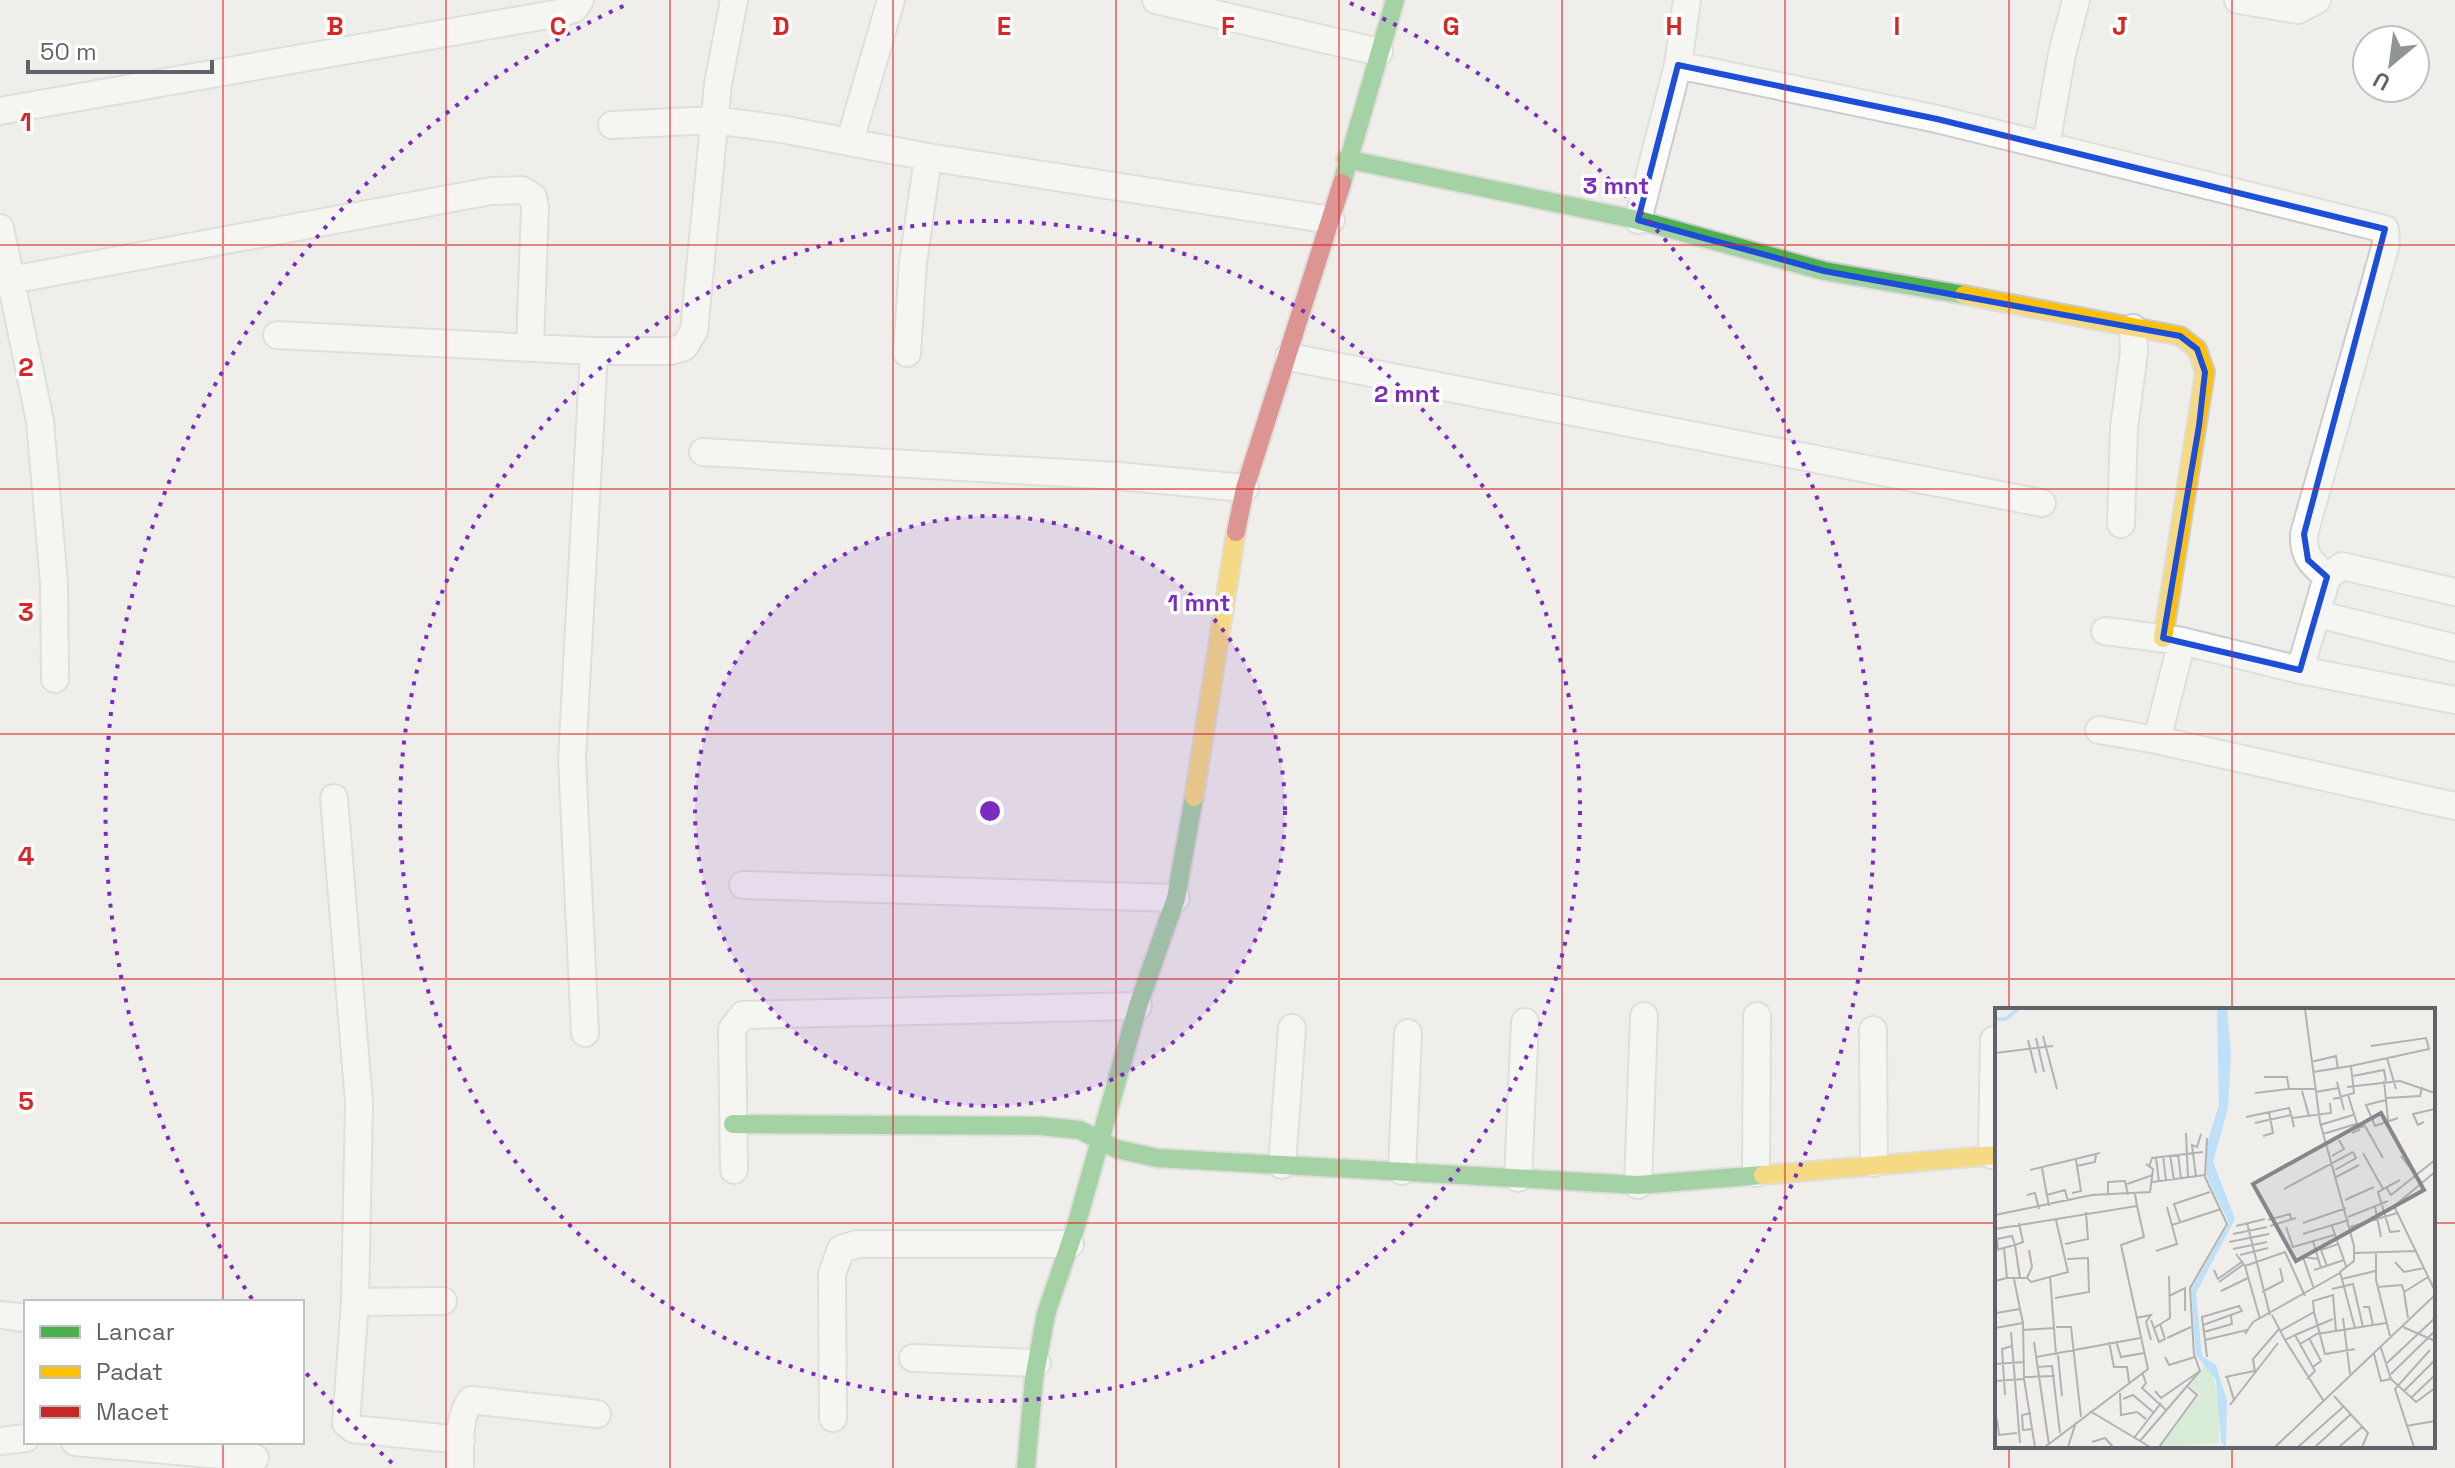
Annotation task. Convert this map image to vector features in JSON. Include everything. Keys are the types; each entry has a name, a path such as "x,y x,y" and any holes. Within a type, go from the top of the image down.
{"street":[{"path":"0,111 560,13 574,9 580,0"},
{"path":"277,335 594,351 671,351 684,347 692,337 714,120 734,0"},
{"path":"850,141 891,0"},
{"path":"1156,0 1379,52"},
{"path":"1026,1468 1037,1363 1046,1314 1070,1244 1138,1006 1176,898 1205,734 1226,582 1245,488 1289,357 1395,0"},
{"path":"1638,220 1678,65 1687,0"},
{"path":"2046,145 2062,54 2076,0"},
{"path":"2238,0 2298,10 2317,0"},
{"path":"1678,65 2046,145 2385,229 2386,244 2304,534 2304,550 2308,560 2327,577"},
{"path":"612,125 714,120 1331,220"},
{"path":"907,353 913,263 928,157"},
{"path":"1346,159 1638,220 1824,271 2180,336 2197,349 2205,372 2157,740"},
{"path":"5,281 491,191 522,190 533,197 535,207 530,346"},
{"path":"0,228 5,281 40,421 48,492 55,679"},
{"path":"2121,524 2124,428 2134,352 2133,328"},
{"path":"585,1033 572,759 594,351"},
{"path":"1289,357 2042,503"},
{"path":"703,452 1041,471 1245,488"},
{"path":"2300,670 2332,569 2342,566 2455,592"},
{"path":"2317,614 2455,648"},
{"path":"2105,631 2172,639 2300,670 2455,700"},
{"path":"2099,730 2455,806"},
{"path":"334,798 359,1103 355,1302 346,1423 349,1427 461,1440"},
{"path":"743,885 1176,898"},
{"path":"734,1170 732,1029 743,1015 1138,1006"},
{"path":"1638,1185 1644,1016"},
{"path":"1756,1173 1757,1016"},
{"path":"1518,1178 1525,1022"},
{"path":"1282,1165 1292,1028"},
{"path":"1873,1030 1874,1163"},
{"path":"1402,1171 1408,1033"},
{"path":"733,1124 1071,1128 1117,1149 1157,1158 1638,1185 1995,1155 1994,1040"},
{"path":"833,1418 832,1274 841,1249 857,1244 1070,1244"},
{"path":"355,1302 443,1301"},
{"path":"0,1315 24,1318"},
{"path":"913,1358 1037,1363"},
{"path":"460,1468 461,1440 467,1405 471,1400 597,1414"},
{"path":"0,1441 24,1438"},
{"path":"94,1444 255,1458"}],"highlighted area":[{"path":"1678,65 1937,119 2385,229 2304,534 2308,560 2327,577 2300,670 2163,638 2199,426 2205,372 2197,349 2180,336 2110,321 1824,271 1638,220"}],"traffic: fast":[{"path":"1342,183 1395,0"},
{"path":"1346,159 1638,220 1824,271 1964,295"},
{"path":"1026,1468 1034,1379 1046,1314 1076,1226 1138,1006 1176,898 1194,797"},
{"path":"733,1124 1040,1126 1080,1130 1117,1149 1157,1158 1638,1185 1763,1175"}],"traffic: slow":[{"path":"1964,295 2180,336 2197,349 2205,372 2163,638"},
{"path":"1194,797 1236,532"},
{"path":"1763,1175 1995,1155"}],"traffic: jam":[{"path":"1236,532 1245,488 1342,183"}]}
